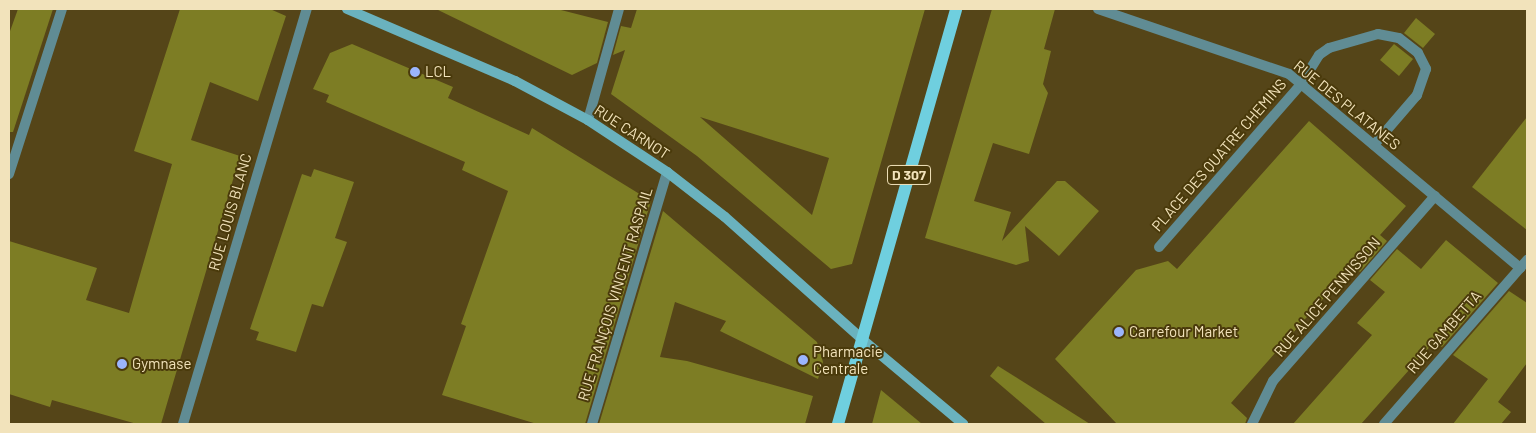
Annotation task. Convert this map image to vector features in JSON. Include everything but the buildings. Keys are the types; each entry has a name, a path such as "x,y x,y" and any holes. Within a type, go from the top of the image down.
{"main road":[{"name":"RUE CARNOT","path":"347,9 515,81 588,120 667,172 725,218 862,340 963,424"},
{"name":"D 307","path":"838,424 956,9"}],"street":[{"path":"9,174 62,9"},
{"name":"RUE LOUIS BLANC","path":"183,424 308,9"},
{"path":"588,120 619,9"},
{"name":"RUE DES PLATANES","path":"1098,9 1289,74 1520,268"},
{"path":"1301,84 1319,54 1351,40 1378,34 1399,38 1418,53 1426,69 1424,82 1417,95 1374,145"},
{"name":"PLACE DES QUATRE CHEMINS","path":"1159,247 1301,84"},
{"name":"RUE FRANÇOIS VINCENT RASPAIL","path":"592,424 667,172"},
{"name":"RUE ALICE PENNISSON","path":"1252,424 1273,381 1435,196"},
{"name":"RUE GAMBETTA","path":"1384,424 1527,260"}],"place":[{"name":"LCL","path":"415,72"},
{"name":"Carrefour Market","path":"1119,332"},
{"name":"Pharmacie Centrale","path":"803,360"},
{"name":"Gymnase","path":"122,364"}]}
